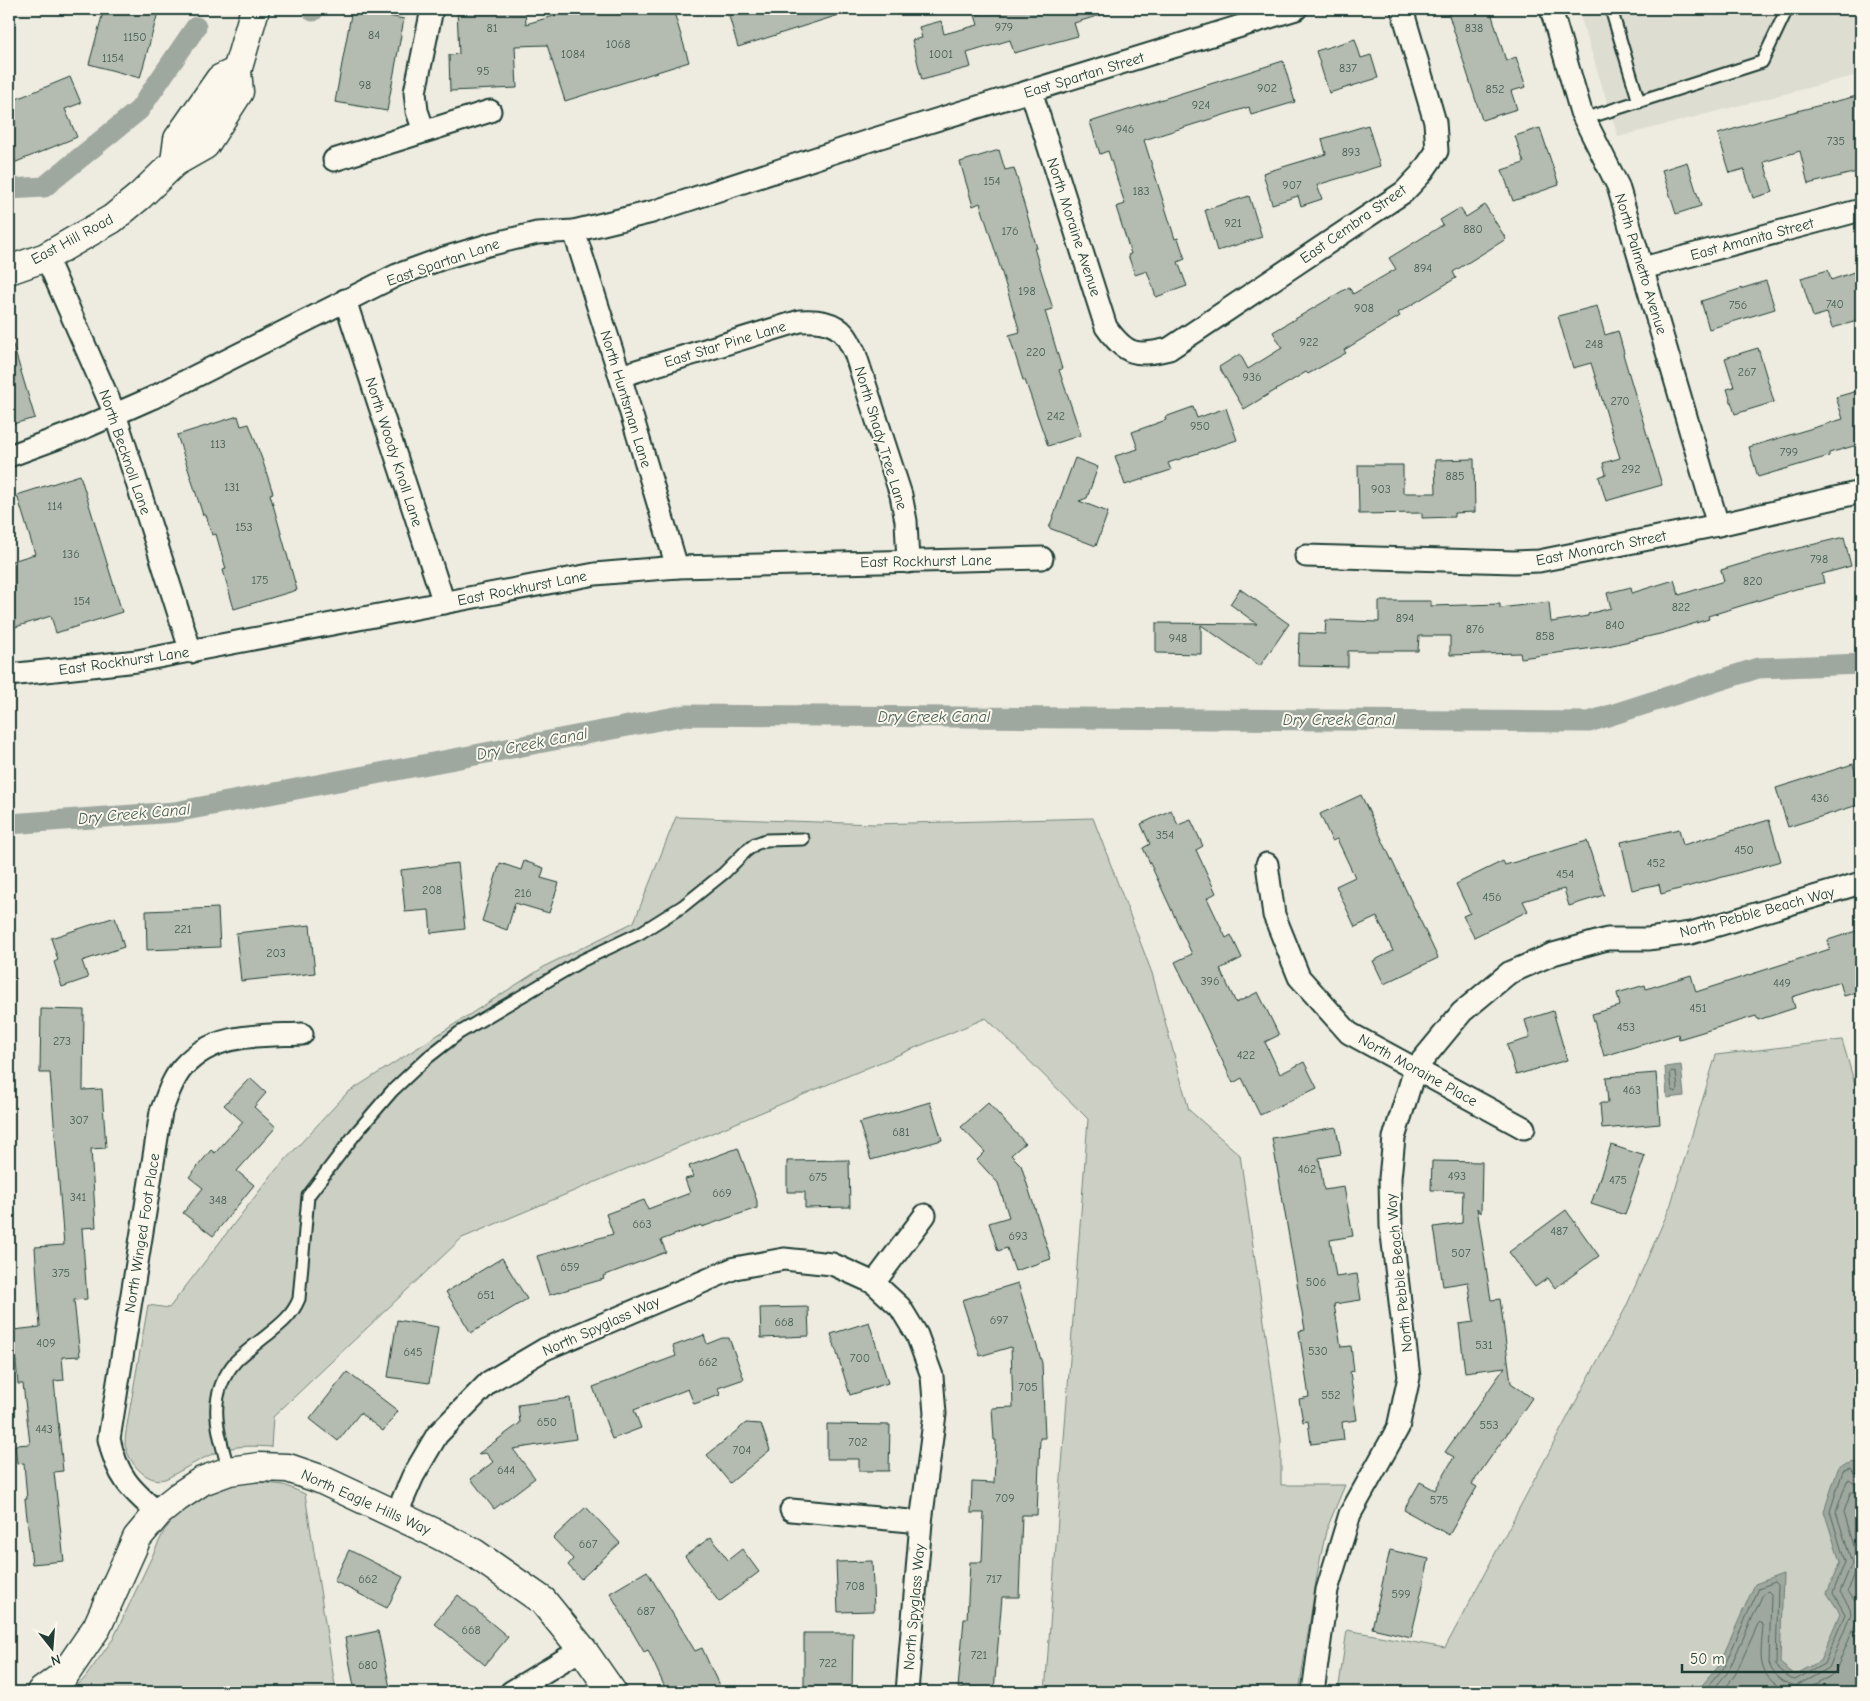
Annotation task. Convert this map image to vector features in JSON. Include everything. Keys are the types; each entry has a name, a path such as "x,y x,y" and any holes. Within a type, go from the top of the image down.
{"street":[{"name":"East Hill Road","path":"9,270 46,257 112,219 140,196 175,162 205,145 239,92 237,71 254,9"},
{"path":"424,131 417,111 415,92 432,9"},
{"name":"East Spartan Street","path":"871,140 1296,9"},
{"name":"East Cembra Street","path":"1132,352 1151,354 1169,349 1404,192 1421,174 1437,151 1435,122 1402,9"},
{"name":"North Palmetto Avenue","path":"1551,9 1584,119 1618,186 1718,525"},
{"name":"North Moraine Avenue","path":"1031,91 1106,327 1117,343 1132,352"},
{"path":"334,160 490,111"},
{"name":"East Spartan Lane","path":"9,456 77,431 152,398 397,275 488,244 537,233 574,231 652,212 871,140"},
{"name":"East Amanita Street","path":"1643,268 1861,210"},
{"name":"North Huntsman Lane","path":"574,231 677,567"},
{"name":"North Becknoll Lane","path":"46,257 115,414 191,652"},
{"name":"North Woody Knoll Lane","path":"345,300 444,603"},
{"name":"East Star Pine Lane","path":"620,376 800,321 814,320 831,324"},
{"name":"North Shady Tree Lane","path":"831,324 845,334 856,353 900,495 906,521 908,562"},
{"name":"East Monarch Street","path":"1306,556 1514,562 1539,561 1718,525 1861,492"},
{"name":"East Rockhurst Lane","path":"9,675 136,661 191,652 595,574 677,567 1042,558"},
{"name":"North Moraine Place","path":"1267,864 1274,914 1299,977 1349,1033 1524,1128"},
{"name":"North Pebble Beach Way","path":"1312,1692 1326,1590 1350,1514 1398,1428 1409,1377 1391,1226 1390,1178 1394,1138 1415,1069 1462,1012 1482,995 1509,973 1553,954 1607,939 1648,939 1691,933 1861,884"},
{"name":"North Winged Foot Place","path":"158,1512 137,1494 123,1477 113,1460 109,1439 161,1112 169,1090 182,1068 198,1053 219,1042 239,1037 302,1034"},
{"path":"874,1284 925,1215"},
{"name":"North Spyglass Way","path":"396,1515 413,1476 437,1434 490,1382 545,1349 735,1268 784,1259 832,1264 874,1284 900,1307 917,1335 932,1376 935,1414 921,1522 907,1692"},
{"name":"North Eagle Hills Way","path":"41,1692 64,1674 97,1627 137,1538 158,1512 202,1481 229,1471 259,1467 288,1468 320,1479 474,1553 543,1602 582,1649 612,1692"},
{"name":"North Spyglass Way","path":"791,1510 921,1522"},
{"path":"511,1692 582,1649"}],"lane":[{"path":"1611,9 1639,102"},
{"path":"1584,119 1762,62 1787,9"},
{"path":"229,1471 216,1420 219,1388 226,1374 237,1360 289,1318 296,1308 299,1299 308,1196 356,1133 392,1090 427,1058 459,1033 582,961 640,933 683,906 755,844 766,840 803,839"}],"shaded area":[{"path":"1578,9 1861,9 1861,74 1618,137"},
{"path":"676,817 874,824 1093,818 1152,973 1189,1110 1240,1155 1281,1439 1281,1485 1345,1485 1326,1531 1317,1575 1299,1692 1045,1692 1088,1119 986,1018 462,1238 273,1417 271,1447 230,1448 203,1458 165,1479 158,1480 145,1475 134,1464 127,1451 125,1437 148,1305 169,1308 274,1172 347,1093 547,965 634,922"},
{"path":"1842,1040 1861,1105 1861,1692 1338,1692 1347,1630 1445,1648 1626,1307 1670,1207 1716,1055"},
{"path":"258,1482 284,1485 305,1494 336,1692 70,1692 84,1679 113,1639 164,1531 179,1512 203,1495 230,1483"}],"water":[{"path":"1681,1065 1684,1096 1667,1098 1665,1067"},
{"path":"1855,1462 1861,1480 1861,1692 1696,1692 1718,1667 1755,1584 1783,1574 1780,1663 1795,1675 1820,1661 1840,1613 1827,1593 1840,1562 1824,1511 1839,1466"}],"building":[{"path":"104,9 159,9 140,78 89,64"},
{"path":"352,9 404,19 387,111 335,102"},
{"path":"525,9 526,24 578,9 582,9 584,15 605,9 673,9 689,62 565,101 547,45 515,46 517,88 450,91 449,55 459,54 457,10"},
{"path":"727,9 845,9 845,13 738,47"},
{"path":"996,9 1107,9 1107,13 1074,23 1078,36 1014,53 1010,40 967,53 971,67 922,80 912,40 922,38 919,27 941,21 944,34 978,25 975,15"},
{"path":"1447,9 1490,9 1506,61 1516,57 1526,87 1511,91 1517,109 1482,120"},
{"path":"1355,39 1361,58 1371,55 1378,78 1329,93 1316,51"},
{"path":"1283,61 1295,102 1251,115 1249,107 1144,140 1175,239 1178,238 1185,259 1178,262 1187,286 1156,297 1147,271 1135,275 1128,255 1131,254 1116,207 1125,204 1108,151 1100,154 1090,122"},
{"path":"70,77 81,103 65,109 77,137 9,165 9,102"},
{"path":"1861,95 1861,171 1808,184 1800,151 1764,162 1773,192 1753,198 1744,169 1730,173 1718,134 1769,118"},
{"path":"1368,125 1380,166 1317,185 1322,199 1301,206 1298,196 1272,204 1263,173 1326,154 1322,139"},
{"path":"1540,128 1559,185 1513,201 1502,170 1524,163 1515,136"},
{"path":"999,150 1005,170 1014,168 1021,191 1037,248 1034,248 1053,309 1045,311 1062,369 1059,370 1081,435 1048,446 1025,380 1023,380 1009,335 1020,332 998,260 980,203 973,206 960,162"},
{"path":"1687,162 1701,206 1676,214 1662,170"},
{"path":"1249,196 1262,237 1217,251 1205,210"},
{"path":"1485,205 1506,239 1453,272 1456,278 1398,313 1400,316 1344,350 1346,353 1308,374 1306,372 1244,409 1219,367 1240,354 1248,369 1282,348 1273,332 1349,287 1353,294 1396,269 1389,258 1443,225 1440,220 1460,208 1466,217"},
{"path":"1828,270 1831,280 1854,272 1861,295 1861,320 1832,328 1827,313 1813,317 1801,278"},
{"path":"1766,281 1775,309 1709,329 1701,301"},
{"path":"1597,306 1605,335 1618,331 1623,354 1662,485 1606,501 1599,477 1606,474 1603,463 1620,458 1591,363 1573,368 1558,316"},
{"path":"13,345 35,418 9,425 9,346"},
{"path":"1758,348 1774,402 1735,414 1727,389 1734,387 1725,358"},
{"path":"1861,390 1861,444 1829,453 1829,456 1758,477 1749,447 1843,419 1836,397"},
{"path":"1193,407 1197,418 1226,408 1237,440 1168,463 1171,470 1125,485 1115,456 1138,449 1132,432 1166,420 1165,417"},
{"path":"238,416 241,426 249,424 262,459 273,493 270,494 297,590 234,609 223,570 226,569 216,534 212,535 206,515 203,515 177,435"},
{"path":"1075,458 1098,467 1087,498 1079,501 1108,512 1096,546 1049,528"},
{"path":"1474,459 1475,512 1454,513 1454,517 1422,518 1422,513 1359,514 1358,465 1403,465 1403,493 1436,493 1435,460"},
{"path":"80,475 122,612 56,633 51,616 9,629 9,562 35,554 17,495"},
{"path":"1844,537 1851,566 1822,574 1824,583 1796,589 1708,616 1709,619 1664,633 1608,646 1521,658 1520,653 1450,655 1450,636 1419,636 1418,651 1348,651 1348,667 1298,666 1299,633 1325,634 1326,620 1379,622 1379,601 1431,601 1431,606 1500,604 1500,608 1549,602 1551,622 1588,616 1588,614 1611,608 1607,593 1631,587 1632,593 1674,580 1679,595 1724,581 1721,570 1774,554"},
{"path":"1240,589 1289,624 1260,666 1201,625 1201,654 1156,653 1156,623 1257,624 1230,604"},
{"path":"1853,764 1861,791 1861,804 1788,827 1776,788"},
{"path":"1361,795 1438,958 1384,984 1373,961 1393,951 1377,917 1355,927 1336,886 1355,877 1337,839 1332,841 1320,814"},
{"path":"1171,810 1178,825 1191,820 1203,846 1196,850 1216,893 1207,898 1226,938 1231,935 1242,958 1220,969 1236,1003 1258,992 1279,1035 1265,1042 1280,1074 1304,1062 1317,1088 1260,1115 1242,1078 1233,1083 1175,962 1192,954 1143,848 1150,844 1141,824"},
{"path":"1769,820 1781,861 1661,894 1659,884 1632,890 1621,842 1679,829 1683,845"},
{"path":"1587,841 1604,895 1569,906 1564,889 1523,901 1528,911 1474,937 1463,916 1470,913 1456,884 1503,861 1505,865"},
{"path":"524,861 544,868 541,878 559,883 549,913 515,903 507,930 482,921 500,863 521,870"},
{"path":"458,863 465,929 431,933 429,910 405,912 401,870"},
{"path":"218,908 220,947 147,950 146,911"},
{"path":"115,917 124,947 82,961 88,978 62,987 54,962 58,960 51,938"},
{"path":"310,925 315,973 241,981 236,933"},
{"path":"1856,931 1858,937 1861,936 1861,991 1844,996 1840,982 1792,997 1795,1008 1758,1020 1756,1016 1679,1039 1678,1034 1604,1056 1592,1014 1620,1006 1617,993 1645,985 1646,989 1691,975 1696,992 1830,949 1828,940"},
{"path":"41,1009 84,1010 83,1090 102,1089 106,1148 91,1149 96,1227 82,1228 87,1299 74,1300 80,1356 62,1357 64,1380 54,1381 63,1471 54,1472 64,1561 32,1564 25,1499 27,1499 24,1463 17,1464 15,1445 30,1444 23,1384 18,1384 13,1330 40,1327 35,1247 64,1245 50,1073 40,1073"},
{"path":"1553,1011 1567,1060 1516,1075 1507,1045 1530,1038 1525,1020"},
{"path":"1656,1073 1660,1124 1602,1129 1600,1103 1608,1103 1606,1077"},
{"path":"250,1078 266,1093 254,1107 276,1127 237,1171 254,1185 213,1236 183,1213 203,1188 189,1177 211,1150 215,1153 243,1122 224,1105"},
{"path":"930,1102 942,1140 871,1160 859,1123"},
{"path":"988,1103 1025,1143 1011,1155 1021,1165 1051,1259 1015,1271 1007,1248 998,1251 989,1223 1009,1217 998,1183 977,1160 985,1152 961,1127"},
{"path":"1336,1127 1341,1154 1319,1158 1324,1190 1344,1187 1353,1236 1330,1240 1336,1277 1357,1274 1361,1300 1334,1304 1341,1347 1351,1346 1354,1371 1350,1372 1357,1420 1342,1422 1344,1440 1311,1444 1308,1421 1303,1422 1299,1399 1309,1397 1299,1331 1305,1330 1272,1138"},
{"path":"1611,1145 1645,1156 1625,1215 1591,1204"},
{"path":"738,1148 757,1201 757,1208 702,1227 701,1225 661,1240 666,1252 603,1276 604,1279 549,1295 537,1256 613,1234 606,1214 644,1200 648,1209 690,1193 685,1179 693,1177 689,1166"},
{"path":"849,1160 850,1207 805,1208 805,1192 787,1192 787,1161"},
{"path":"1432,1161 1482,1162 1481,1213 1477,1208 1491,1300 1500,1299 1511,1383 1532,1398 1472,1484 1477,1487 1449,1535 1404,1510 1420,1482 1435,1490 1454,1457 1445,1452 1505,1367 1465,1372 1459,1324 1474,1322 1468,1282 1443,1286 1434,1227 1462,1223 1463,1191 1431,1190"},
{"path":"1566,1210 1599,1256 1555,1288 1548,1278 1535,1287 1509,1252"},
{"path":"502,1258 527,1299 471,1333 446,1292"},
{"path":"1018,1283 1042,1363 1045,1438 1040,1438 1037,1515 1022,1515 1019,1597 1002,1597 994,1691 958,1688 964,1619 967,1619 970,1562 982,1562 984,1513 971,1513 972,1482 994,1483 996,1440 994,1440 992,1408 1013,1407 1011,1347 980,1356 962,1300"},
{"path":"808,1307 809,1336 761,1338 760,1308"},
{"path":"397,1320 438,1327 429,1383 388,1377"},
{"path":"869,1322 888,1383 850,1395 831,1334"},
{"path":"704,1335 707,1344 722,1338 729,1338 744,1379 718,1388 720,1395 694,1404 688,1389 634,1410 641,1428 612,1439 593,1387 676,1356 673,1346"},
{"path":"347,1372 398,1411 383,1431 360,1413 338,1441 310,1419"},
{"path":"570,1398 576,1439 513,1449 535,1478 494,1509 471,1479 493,1462 486,1453 478,1454 520,1423 518,1405"},
{"path":"746,1423 761,1424 770,1450 730,1483 707,1455"},
{"path":"827,1424 890,1425 889,1471 859,1471 859,1459 827,1459"},
{"path":"586,1507 620,1543 581,1579 568,1565 573,1559 553,1538"},
{"path":"711,1537 728,1560 742,1549 759,1572 719,1602 685,1556"},
{"path":"349,1550 403,1577 387,1608 334,1581"},
{"path":"1390,1550 1429,1559 1411,1637 1372,1628"},
{"path":"872,1561 874,1611 838,1612 836,1562"},
{"path":"647,1571 695,1651 702,1648 722,1692 667,1692 648,1650 644,1652 610,1593"},
{"path":"458,1595 508,1637 485,1665 434,1623"},
{"path":"378,1631 391,1692 355,1692 345,1638"},
{"path":"804,1633 853,1633 852,1692 804,1692"}],"waterway":[{"path":"9,189 44,187 139,110 196,27"},
{"name":"Dry Creek Canal","path":"9,824 175,812 686,715 1589,722 1758,668 1861,664"}]}
